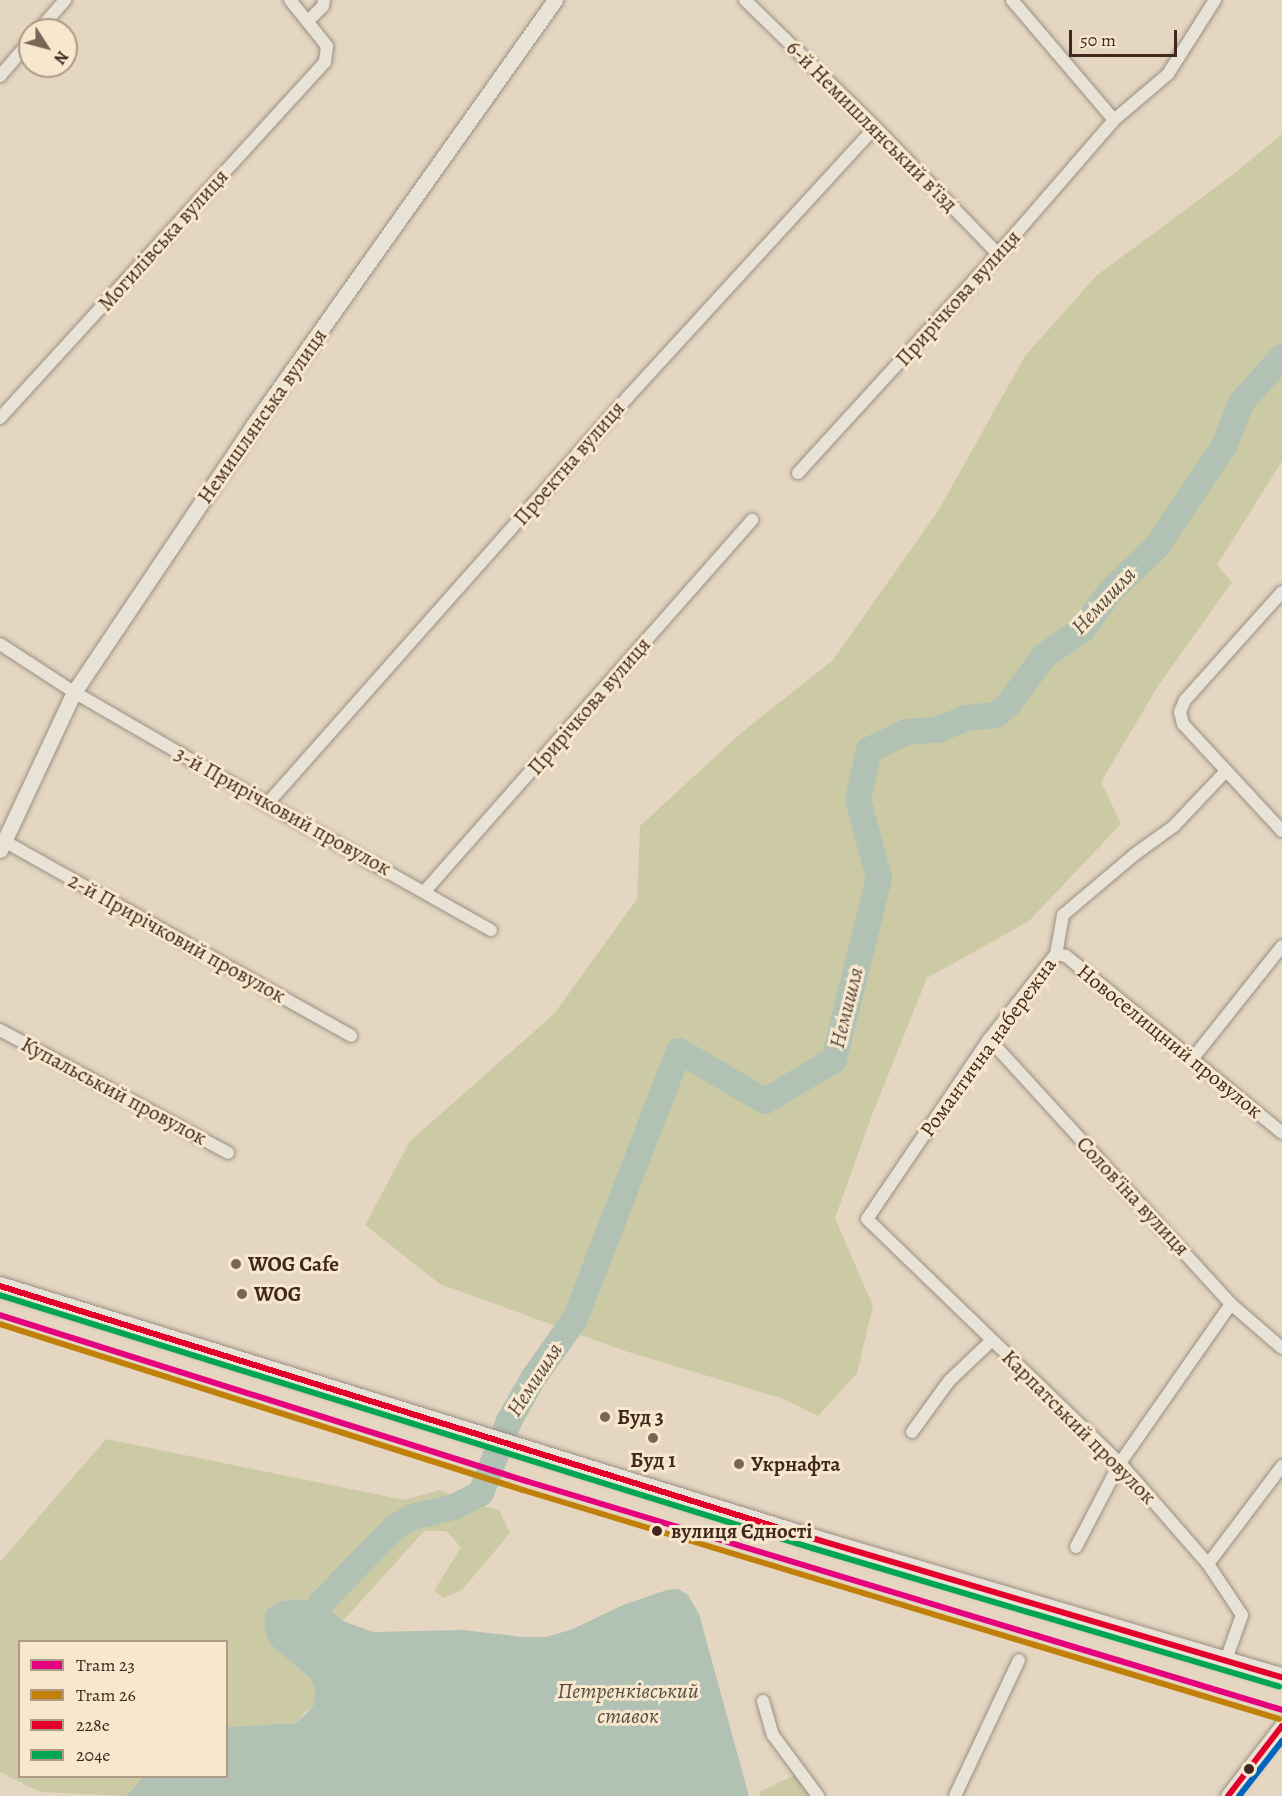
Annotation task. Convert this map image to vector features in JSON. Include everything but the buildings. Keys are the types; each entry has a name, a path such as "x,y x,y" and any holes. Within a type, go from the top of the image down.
{"main road":[{"path":"0,1286 824,1542 1282,1677"}],"street":[{"path":"49,18 65,0"},
{"path":"290,0 308,21 323,6 324,0"},
{"name":"Немишлянська вулиця","path":"2,845 74,692 254,424 555,0"},
{"name":"6-й Немишлянський в’їзд","path":"745,0 875,127 998,254"},
{"path":"1012,0 1114,120"},
{"name":"Прирічкова вулиця","path":"798,472 998,254 1114,120 1168,74 1215,0"},
{"name":"Могилівська вулиця","path":"0,418 325,62 327,46 308,21"},
{"path":"0,76 18,55"},
{"name":"Проектна вулиця","path":"267,804 627,398 875,127"},
{"name":"Прирічкова вулиця","path":"425,891 752,520"},
{"path":"1282,592 1185,700 1180,712 1184,724 1282,831"},
{"name":"3-й Прирічковий провулок","path":"0,644 74,692 491,930"},
{"name":"Романтична набережна","path":"867,1219 989,1039 1056,954 1063,915 1134,855 1174,826 1226,771"},
{"name":"2-й Прирічковий провулок","path":"2,845 351,1036"},
{"path":"1193,1058 1282,946"},
{"name":"Новоселищний провулок","path":"1056,954 1066,956 1282,1133"},
{"name":"Купальський провулок","path":"0,1030 228,1153"},
{"name":"Солов'їна вулиця","path":"989,1039 1231,1304 1282,1348"},
{"name":"Карпатський провулок","path":"867,1219 1120,1463 1208,1564 1242,1615 1226,1660"},
{"path":"1076,1547 1120,1463 1231,1304"},
{"path":"912,1432 949,1381 992,1340"},
{"path":"1208,1564 1282,1466"},
{"path":"955,1796 1019,1660"},
{"path":"763,1701 773,1735 818,1796"},
{"path":"1228,1796 1282,1726"}],"shaded area":[{"path":"1282,134 1282,461 1217,565 1232,582 1158,686 1101,782 1121,824 1029,921 927,978 872,1115 835,1218 873,1306 857,1373 818,1416 784,1399 625,1351 440,1284 365,1225 410,1141 554,1014 637,899 640,826 741,733 833,660 938,511 1025,356 1096,276 1235,173"},
{"path":"106,1439 404,1500 440,1490 467,1502 499,1510 510,1533 462,1590 444,1598 434,1591 461,1547 446,1531 424,1531 343,1621 322,1602 295,1599 280,1601 270,1644 311,1679 315,1692 314,1704 295,1723 228,1727 228,1640 18,1640 18,1778 142,1778 126,1796 40,1792 0,1772 0,1562"},
{"path":"795,1775 811,1796 760,1796 759,1792"}],"water":[{"name":"Петренківський ставок","path":"678,1589 688,1595 699,1614 749,1796 126,1796 142,1778 228,1778 228,1727 295,1723 314,1704 315,1692 311,1679 270,1644 264,1627 265,1612 280,1601 295,1599 322,1602 343,1621 373,1632 463,1630 522,1637 546,1637 573,1629 623,1605 667,1590"}],"waterway":[{"name":"Немишля","path":"313,1635 313,1617 322,1602 395,1527 412,1517 454,1507 481,1493 509,1421 534,1377 575,1319 679,1051 765,1101 834,1060 879,878 858,800 869,750 906,732 937,730 967,718 996,715 1008,705 1044,656 1083,629 1109,593 1157,546 1224,446 1241,403 1282,357"}],"tram line":[{"name":"23","path":"0,1315 526,1481 1282,1710"},
{"name":"26","path":"0,1324 523,1490 1279,1719"}],"transit line":[{"name":"228е","path":"0,1286 815,1539 1282,1677"},
{"name":"204е","path":"0,1295 812,1548 1279,1686"},
{"name":"228е","path":"1228,1796 1282,1726"},
{"path":"1239,1796 1282,1741"}],"place":[{"name":"WOG Cafe","path":"236,1264"},
{"name":"WOG","path":"242,1294"},
{"name":"Буд 3","path":"605,1417"},
{"name":"Буд 1","path":"653,1438"},
{"name":"Укрнафта","path":"739,1464"},
{"name":"вулиця Єдності","path":"657,1531"}]}
